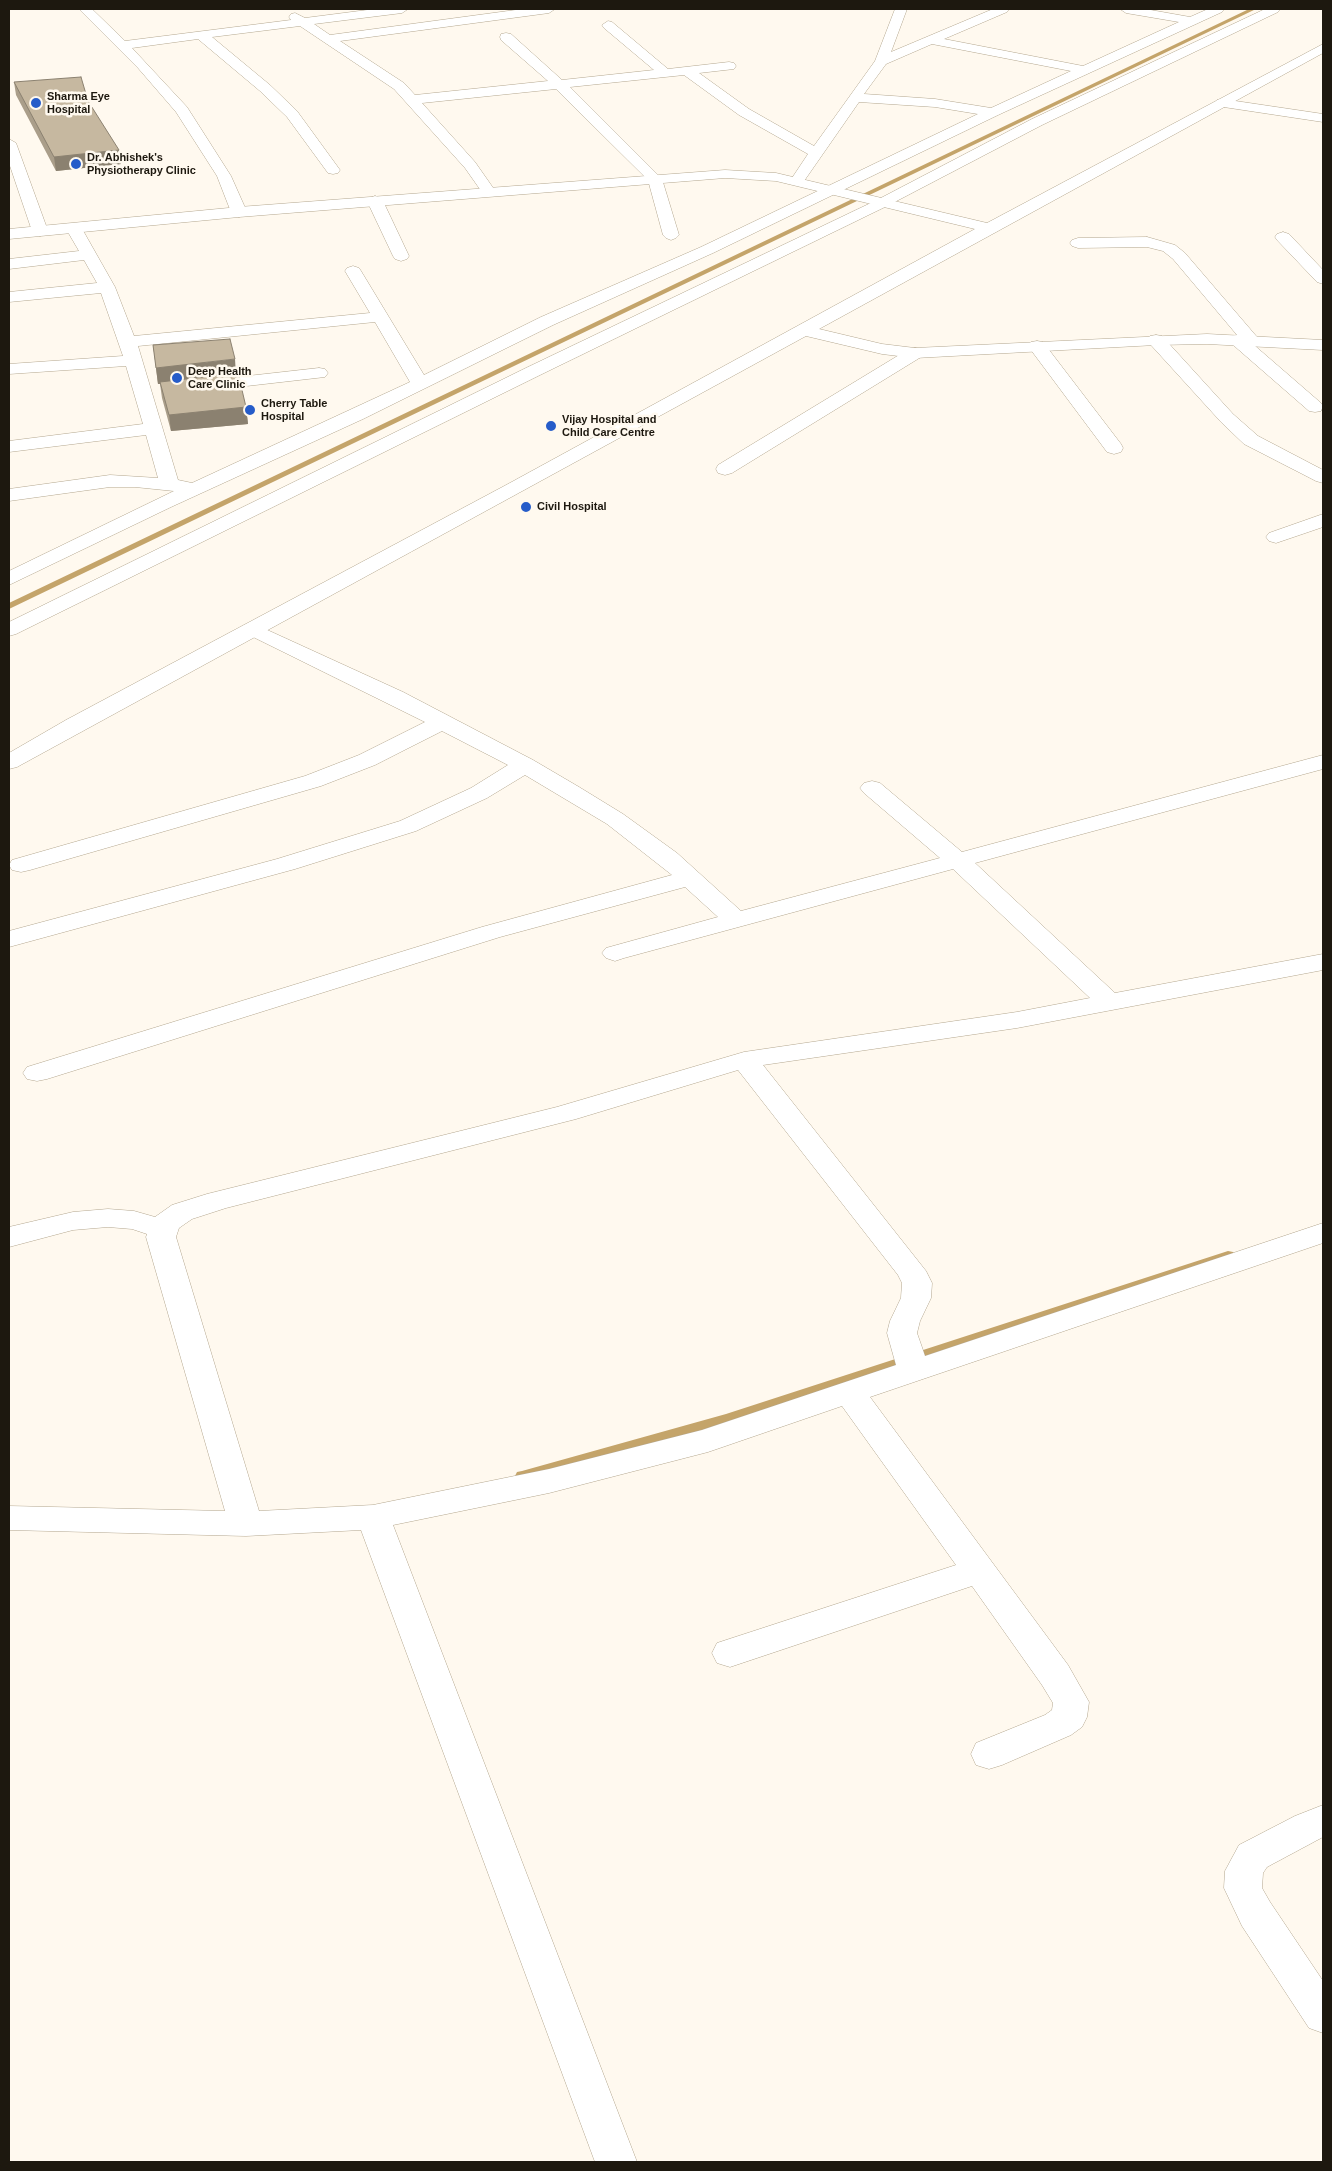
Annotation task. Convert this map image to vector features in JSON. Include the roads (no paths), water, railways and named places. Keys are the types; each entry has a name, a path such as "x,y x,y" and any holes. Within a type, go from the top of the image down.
{"street":[{"path":"85,9 143,65 182,110 224,176 239,212"},
{"path":"284,9 400,86 470,165 489,192"},
{"path":"122,45 402,9"},
{"path":"328,39 549,9"},
{"path":"797,181 881,61 901,24 902,9"},
{"path":"881,61 1003,9"},
{"path":"1126,9 1192,21"},
{"path":"9,579 197,488 357,415 546,321 707,250 993,112 1218,9"},
{"path":"9,630 1037,122 1274,9"},
{"path":"608,26 665,73"},
{"path":"933,26 961,27"},
{"path":"201,35 266,88 292,114 333,170"},
{"path":"506,37 560,85 655,179 671,235"},
{"path":"932,40 1084,70"},
{"path":"9,762 541,474 988,228 1323,48"},
{"path":"411,100 729,66"},
{"path":"688,71 744,112 817,153"},
{"path":"856,98 935,103 993,112"},
{"path":"1222,103 1323,118"},
{"path":"9,143 40,230"},
{"path":"9,234 374,201 655,179 749,174 797,181 988,228"},
{"path":"374,201 401,256"},
{"path":"73,227 107,287 128,342 170,484"},
{"path":"1283,237 1323,279"},
{"path":"1078,243 1146,242 1169,248 1179,256 1244,340 1315,407"},
{"path":"9,264 88,255"},
{"path":"353,271 420,383"},
{"path":"9,297 107,287"},
{"path":"128,342 380,317"},
{"path":"804,330 882,349 914,353 1156,340 1244,340 1323,345"},
{"path":"1156,340 1227,418 1251,440 1323,477"},
{"path":"1037,346 1114,448"},
{"path":"725,469 914,353"},
{"path":"9,369 133,360"},
{"path":"182,388 319,373"},
{"path":"143,393 162,390"},
{"path":"9,446 154,428"},
{"path":"9,495 110,482 135,481 197,488"},
{"path":"1276,536 1323,520"},
{"path":"252,629 395,697 525,765 615,819 668,858 737,921"},
{"path":"21,865 313,781 366,760 442,722"},
{"path":"615,953 959,862 1323,762"},
{"path":"9,939 286,864 408,826 479,793 525,765"},
{"path":"872,788 959,862 1109,1002"},
{"path":"37,1073 491,932 689,878"},
{"path":"246,1524 161,1237 166,1222 182,1212 217,1201 566,1113 744,1060 1017,1020 1323,962"},
{"path":"744,1060 911,1271 917,1283 916,1298 905,1321 902,1333 914,1371"},
{"path":"9,1237 73,1221 108,1218 134,1220 164,1229"},
{"path":"9,1518 246,1524 373,1517 549,1481 698,1442 1323,1233"},
{"path":"849,1392 1055,1675 1071,1702 1069,1716 1058,1725 989,1754"},
{"path":"373,1517 616,2162"},
{"path":"730,1653 978,1571"},
{"path":"1323,1821 1308,1826 1253,1856 1244,1871 1243,1888 1256,1914 1323,2015"}],"waterway":[{"path":"9,606 1253,9"},
{"path":"522,1476 730,1418 1228,1255"}],"place":[{"name":"Sharma Eye Hospital","path":"36,103"},
{"name":"Dr. Abhishek's Physiotherapy Clinic","path":"76,164"},
{"name":"Deep Health Care Clinic","path":"177,378"},
{"name":"Cherry Table Hospital","path":"250,410"},
{"name":"Vijay Hospital and Child Care Centre","path":"551,426"},
{"name":"Civil Hospital","path":"526,507"}]}
